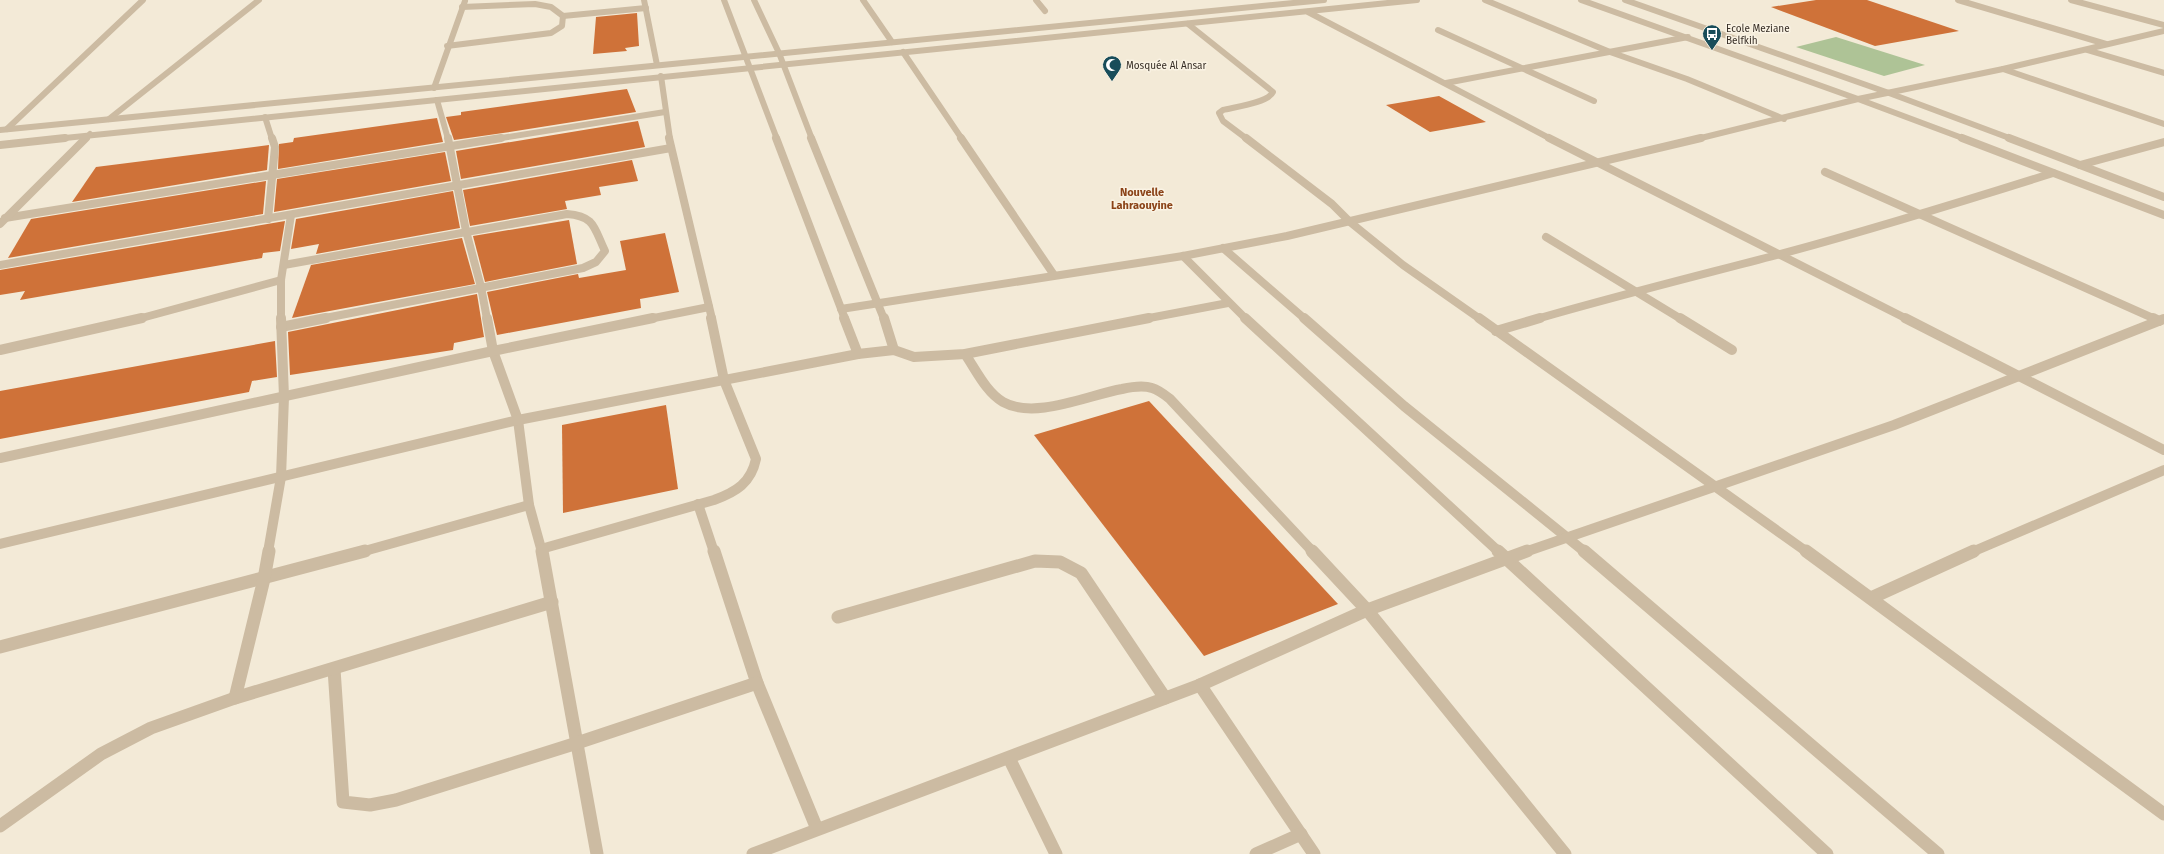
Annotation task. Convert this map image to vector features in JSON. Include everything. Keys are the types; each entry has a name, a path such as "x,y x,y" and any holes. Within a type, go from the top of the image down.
{"street":[{"path":"7,129 143,0"},
{"path":"3,221 88,136 259,0"},
{"path":"434,88 462,7 466,0"},
{"path":"644,0 657,65"},
{"path":"724,0 746,56 748,67 858,354"},
{"path":"754,0 779,53 879,303 894,350"},
{"path":"863,0 892,42"},
{"path":"1036,0 1045,11"},
{"path":"0,130 1324,0"},
{"path":"0,145 748,67 1417,0"},
{"path":"1485,0 1610,52 1667,71 1784,119"},
{"path":"1581,0 1858,99 2164,215"},
{"path":"1625,0 1889,93 2164,196"},
{"path":"1958,0 2107,44"},
{"path":"2071,0 2164,25"},
{"path":"462,7 535,4 551,7 563,16 646,8"},
{"path":"1307,11 1598,164 1626,176 1777,255 2022,375 2164,450"},
{"path":"448,46 551,33 562,26 563,16"},
{"path":"1188,24 1273,92 1271,96 1263,100 1223,110 1219,114 1220,118 1332,204 1350,222 1403,265 1718,487 2164,814"},
{"path":"1438,30 1594,101"},
{"path":"841,309 1183,256 1350,222 1784,119 1858,99 2003,69 2164,31"},
{"path":"1446,83 1688,37"},
{"path":"2085,49 2164,73"},
{"path":"903,52 1054,275"},
{"path":"2003,69 2164,124"},
{"path":"541,549 698,504 741,487 749,480 756,459 724,380 709,307 671,148 661,76"},
{"path":"437,100 450,146 466,231 481,287 494,351 518,420 530,505 552,602 597,854"},
{"path":"3,221 450,146 665,112"},
{"path":"265,117 275,148 271,176 268,219"},
{"path":"2080,165 2164,142"},
{"path":"0,266 457,184 671,148"},
{"path":"1825,172 1918,215 2161,320"},
{"path":"1496,331 1635,291 1777,255 1918,215 2053,173"},
{"path":"281,327 583,268 596,262 605,251 590,220 575,214 559,215 466,231 284,265"},
{"path":"235,698 264,578 281,477 284,397 281,327 281,280 291,215"},
{"path":"1546,237 1732,350"},
{"path":"1223,248 1404,406 1568,537 1938,854"},
{"path":"1183,256 1228,303 1828,854"},
{"path":"0,350 53,341 281,280"},
{"path":"0,544 518,420 858,354 894,350 914,357 965,354 1228,303"},
{"path":"0,458 494,351 709,307"},
{"path":"753,854 1200,685 1367,610 1568,537 1718,487 1894,425 2161,320"},
{"path":"965,354 990,390 1003,402 1014,406 1028,408 1047,406 1134,387 1150,387 1160,391 1170,399 1367,610 1565,854"},
{"path":"1871,598 2022,530 2164,470"},
{"path":"698,504 757,683 818,829"},
{"path":"0,647 264,578 530,505"},
{"path":"838,617 1035,561 1053,559 1070,564 1081,573 1165,698"},
{"path":"0,826 78,769 128,739 151,728 235,698 552,602"},
{"path":"334,669 338,771 343,802 370,806 396,800 577,743 757,683"},
{"path":"1200,685 1302,834 1314,854"},
{"path":"1009,758 1056,854"},
{"path":"1256,854 1302,834"}],"green space":[{"path":"1836,37 1925,65 1884,76 1796,47"}],"building":[{"path":"1816,0 1867,0 1959,31 1875,46 1771,7"},
{"path":"637,13 639,46 625,48 627,51 593,54 596,17"},
{"path":"627,89 636,112 454,140 446,117 461,115 461,112"},
{"path":"1439,96 1486,122 1430,132 1386,105"},
{"path":"437,118 443,142 278,169 279,144 293,142 294,138"},
{"path":"638,121 645,147 461,179 456,151"},
{"path":"269,145 267,170 72,202 96,167"},
{"path":"445,152 451,181 274,212 277,179"},
{"path":"632,160 638,181 599,187 601,195 565,201 567,209 470,226 463,190"},
{"path":"266,181 263,214 8,258 31,219"},
{"path":"453,191 460,228 316,254 319,244 291,249 296,219"},
{"path":"569,220 577,264 485,282 473,236"},
{"path":"285,221 280,251 263,253 262,258 20,300 25,291 0,295 0,270"},
{"path":"665,233 679,292 640,299 641,308 497,335 487,292 578,274 579,278 626,270 620,241"},
{"path":"462,238 475,284 292,318 311,265"},
{"path":"477,294 484,337 454,343 453,350 290,375 288,332"},
{"path":"275,341 277,377 252,381 249,392 0,439 0,391"},
{"path":"1149,401 1338,604 1204,656 1034,435"},
{"path":"666,405 678,489 563,513 562,425"}],"place":[{"name":"Ecole Meziane Belfkih","path":"1712,51"},
{"name":"Mosquée Al Ansar","path":"1112,82"}],"district":[{"name":"Nouvelle Lahraouyine","path":"1142,198"}]}
